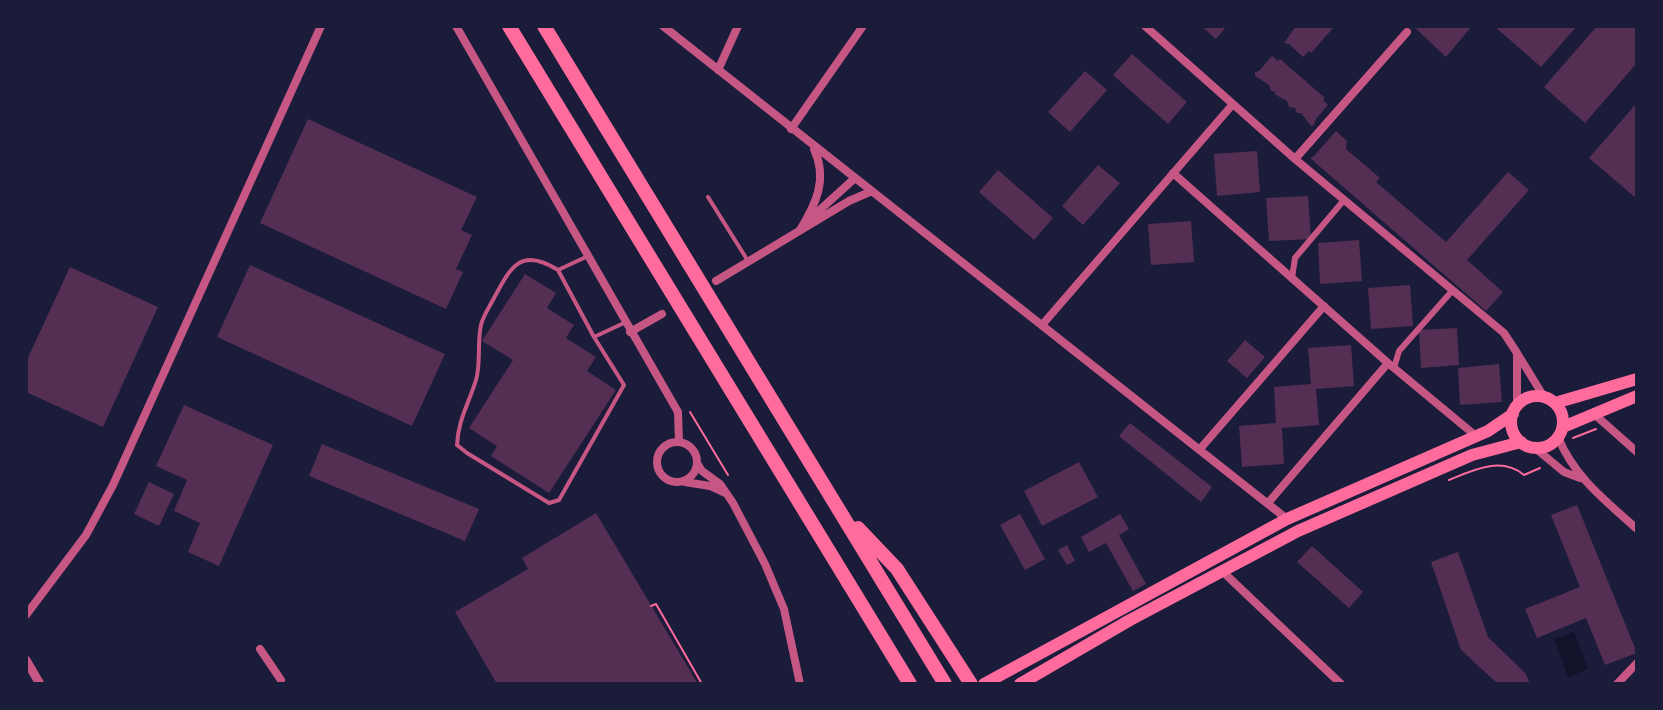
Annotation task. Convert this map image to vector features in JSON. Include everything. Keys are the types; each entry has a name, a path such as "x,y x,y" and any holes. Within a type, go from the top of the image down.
{"highway":[{"path":"509,26 908,682"},
{"path":"544,26 945,684"},
{"path":"839,507 897,569 971,684"}],"main road":[{"path":"984,684 1287,519 1501,424 1531,397 1550,400 1637,379"},
{"path":"1515,410 1512,430 1521,442 1535,448 1550,445 1561,432 1592,413 1637,396"},
{"path":"1550,400 1561,410 1561,432"},
{"path":"1023,683 1221,570 1298,531 1472,455 1521,442"}],"street":[{"path":"26,615 86,535 113,485 321,26"},
{"path":"456,26 678,412 679,442"},
{"path":"663,26 1287,519"},
{"path":"718,70 738,26"},
{"path":"791,129 863,26"},
{"path":"1145,26 1295,159 1504,333 1550,400"},
{"path":"1295,159 1407,32"},
{"path":"1042,325 1233,104"},
{"path":"800,230 812,211 820,189 819,164 812,145"},
{"path":"1173,173 1391,366 1476,436"},
{"path":"800,230 855,178"},
{"path":"716,281 849,201 872,191"},
{"path":"1292,278 1295,258 1344,200"},
{"path":"1268,503 1391,366 1399,351 1452,291"},
{"path":"1200,449 1324,306"},
{"path":"630,332 662,314"},
{"path":"1515,410 1517,353"},
{"path":"1592,413 1637,452"},
{"path":"1561,432 1566,457 1581,478 1637,529"},
{"path":"726,494 710,486 664,478 656,460 664,446 679,442 692,449 702,471 720,484 726,494 777,591 800,684"},
{"path":"1535,448 1556,465 1581,478"},
{"path":"680,482 692,475 697,463"},
{"path":"1221,570 1341,684"},
{"path":"260,649 280,683"},
{"path":"26,660 40,684"},
{"path":"1617,684 1637,663"}],"lane":[{"path":"708,197 748,261"},
{"path":"558,270 588,256"},
{"path":"532,259 558,270 624,385 559,500 549,503 457,445 460,419 477,377 481,323 507,273 517,263 532,259"},
{"path":"594,337 625,322"}],"path":[{"path":"1566,457 1569,455 1567,440 1604,423"},
{"path":"1439,484 1495,465 1509,465 1524,475 1544,466 1550,470 1556,465"},
{"path":"651,606 656,604 702,684"}],"shaded area":[{"path":"1574,632 1588,669 1568,677 1554,639"}],"building":[{"path":"1201,26 1227,26 1216,39"},
{"path":"1296,26 1335,26 1311,53 1309,51 1303,57 1284,43"},
{"path":"1413,26 1472,26 1446,57"},
{"path":"1494,26 1577,26 1541,67"},
{"path":"1597,26 1637,26 1637,63 1585,123 1544,87"},
{"path":"1132,54 1187,102 1168,124 1113,75"},
{"path":"1272,56 1278,61 1280,59 1325,98 1323,100 1328,105 1314,125 1311,126 1301,113 1289,107 1287,101 1274,94 1276,92 1271,91 1269,85 1255,76 1255,72"},
{"path":"1085,71 1107,90 1070,132 1048,112"},
{"path":"1637,103 1637,199 1589,158"},
{"path":"308,119 477,197 461,230 472,235 456,269 463,272 446,309 260,223"},
{"path":"1336,131 1347,141 1346,149 1380,178 1376,182 1446,242 1508,172 1529,190 1467,260 1503,292 1486,311 1310,158"},
{"path":"1257,151 1260,192 1217,196 1214,154"},
{"path":"1098,165 1120,183 1083,225 1062,206"},
{"path":"998,170 1053,218 1034,240 979,192"},
{"path":"1308,196 1311,239 1269,241 1266,198"},
{"path":"1191,221 1194,262 1151,265 1148,224"},
{"path":"1359,240 1362,281 1320,284 1318,243"},
{"path":"250,265 445,354 412,426 217,337"},
{"path":"70,267 158,307 103,427 26,392 26,362"},
{"path":"525,274 556,293 547,308 574,325 566,338 596,357 587,371 616,390 549,493 491,456 497,446 469,428 513,360 482,341"},
{"path":"1410,285 1413,326 1371,329 1368,288"},
{"path":"1457,328 1459,365 1421,368 1419,330"},
{"path":"1245,340 1265,357 1247,378 1227,361"},
{"path":"1351,345 1354,386 1316,389 1319,425 1282,428 1284,464 1242,467 1239,426 1276,423 1274,387 1311,384 1308,348"},
{"path":"1499,364 1502,402 1460,405 1458,368"},
{"path":"184,405 273,445 219,566 188,552 200,523 174,511 187,480 156,466"},
{"path":"1130,423 1212,487 1201,502 1119,436"},
{"path":"322,444 479,509 465,541 309,476"},
{"path":"1079,462 1098,497 1042,526 1024,491"},
{"path":"149,482 174,494 159,526 134,514"},
{"path":"1577,505 1637,653 1605,665 1586,618 1537,638 1525,609 1580,587 1551,515"},
{"path":"596,513 698,684 497,684 455,612 528,569 522,558"},
{"path":"1020,514 1045,559 1025,570 1000,525"},
{"path":"1120,514 1129,529 1119,535 1146,584 1133,591 1106,543 1089,552 1081,537"},
{"path":"1067,545 1075,561 1067,565 1058,550"},
{"path":"1312,546 1363,592 1349,608 1297,562"},
{"path":"1458,552 1488,637 1526,674 1530,684 1498,684 1461,650 1431,562"}]}
